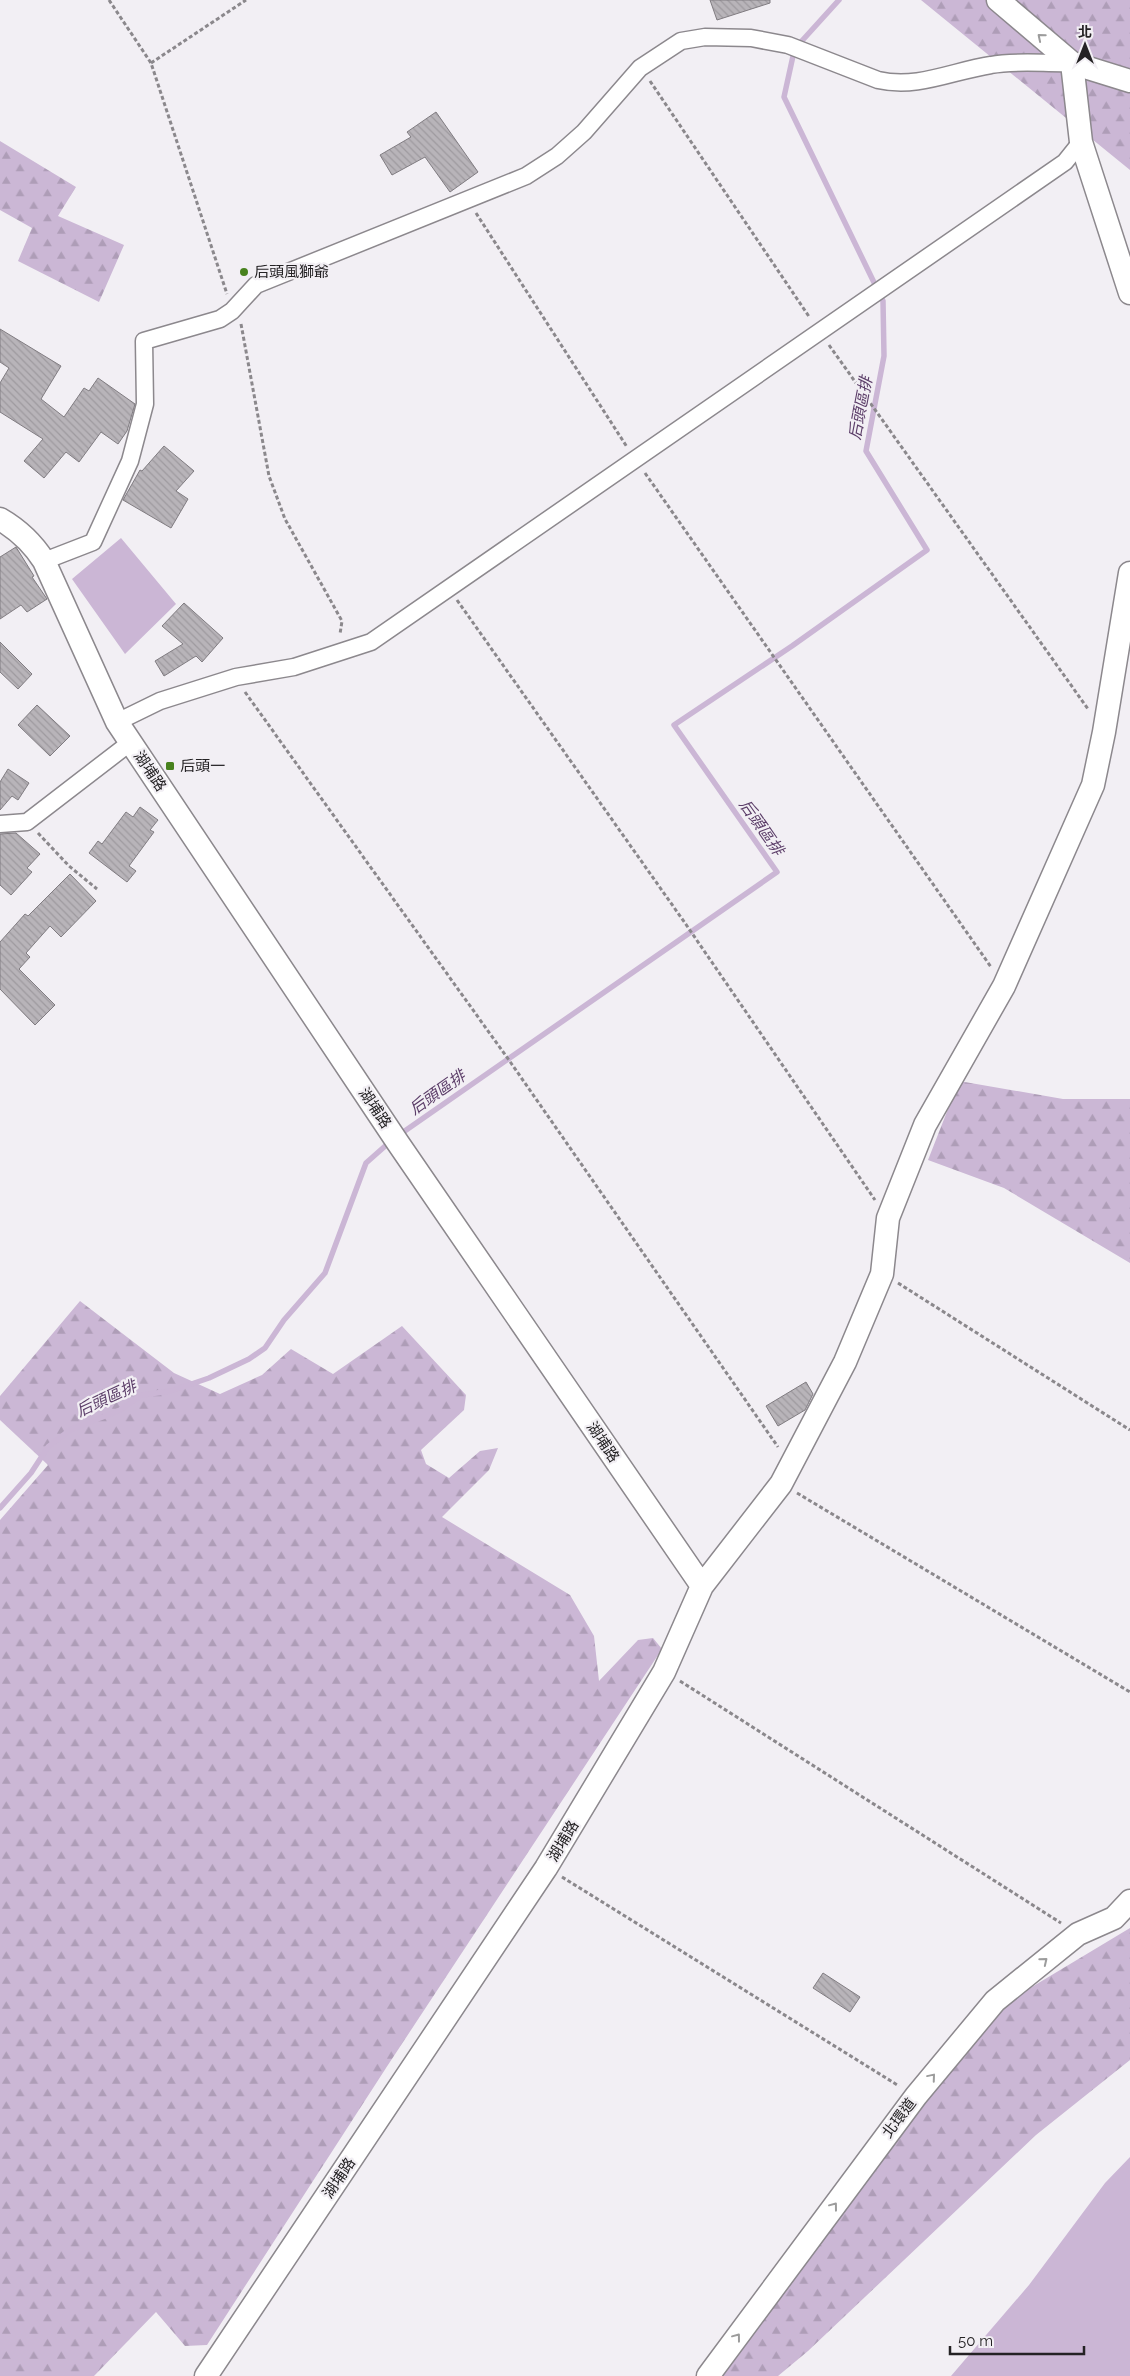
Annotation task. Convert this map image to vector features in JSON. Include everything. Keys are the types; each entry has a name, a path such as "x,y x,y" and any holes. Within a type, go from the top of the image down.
{"main road":[{"path":"998,0 1072,63 1130,81"},
{"path":"1072,63 1081,142 1130,293"},
{"name":"湖埔路","path":"0,519 13,526 33,544 44,561 117,722 392,1134 702,1586 664,1672 546,1868 206,2376"},
{"path":"702,1586 785,1474 845,1362 882,1274 888,1218 925,1125 1004,986 1093,785 1104,732 1130,573"},
{"name":"北環道","path":"708,2376 916,2096 995,2001 1078,1934 1114,1918 1130,1901"}],"street":[{"path":"44,561 93,542 130,461 145,404 144,341 220,319 232,311 256,285 526,176 557,156 584,132 640,68 662,51 681,41 705,37 752,38 788,45 878,80 893,83 920,82 992,65 1072,63"},
{"path":"117,722 160,701 236,677 294,668 371,642 449,590 876,290 1065,162 1081,142"},
{"path":"0,824 27,822 131,742"}],"path":[{"path":"152,63 246,0"},
{"path":"640,68 868,402 1104,732"},
{"path":"468,200 635,459 1004,986"},
{"path":"449,590 696,938 888,1218"},
{"path":"236,677 511,1063 785,1474 1130,1692"},
{"path":"27,822 69,866 97,889"},
{"path":"882,1274 1130,1430"},
{"path":"664,1672 1078,1934"},
{"path":"546,1868 916,2096"}],"green space":[{"path":"921,0 1130,0 1130,170"},
{"path":"0,141 76,187 58,216 124,245 99,302 18,261 32,228 0,210"},
{"path":"959,1081 1063,1099 1130,1099 1130,1263 1004,1188 928,1160"},
{"path":"80,1301 174,1373 220,1394 262,1375 291,1349 333,1374 402,1326 466,1395 464,1410 421,1450 426,1464 449,1478 480,1451 498,1448 489,1470 442,1517 570,1595 594,1636 599,1681 638,1640 653,1638 662,1649 386,2068 207,2345 185,2346 156,2312 94,2376 0,2376 0,1520 48,1465 0,1420 0,1396"},
{"path":"1130,1928 1130,2060 1036,2135 808,2351 778,2376 699,2376 1012,1999"}],"shaded area":[{"path":"121,538 176,604 125,654 72,579"},
{"path":"1130,2157 1130,2376 951,2376 1029,2285 1105,2183"}],"building":[{"path":"710,0 770,0 770,3 717,20"},
{"path":"436,112 478,172 450,192 425,157 392,175 380,155 411,137 407,132"},
{"path":"0,329 61,366 41,399 64,417 84,388 89,391 98,378 135,404 127,431 118,444 101,432 79,462 66,452 44,478 24,461 43,439 0,412 0,383 9,368 0,362"},
{"path":"164,446 194,471 176,491 188,499 171,528 123,500 140,470 142,471"},
{"path":"16,547 34,576 32,577 47,599 27,612 21,605 0,619 0,557"},
{"path":"184,603 223,638 202,662 196,656 164,676 155,661 183,644 162,626"},
{"path":"0,642 32,674 18,689 0,672"},
{"path":"37,705 70,736 50,756 18,725"},
{"path":"8,769 29,783 18,800 12,796 0,810 0,782"},
{"path":"140,807 158,820 150,830 154,832 129,866 136,871 127,882 89,853 98,841 102,844 126,812 133,817"},
{"path":"16,833 40,854 27,868 32,872 11,895 0,885 0,834"},
{"path":"70,874 96,901 61,937 50,926 26,953 30,957 19,969 55,1005 35,1025 0,989 0,942 25,914 28,916"},
{"path":"806,1382 813,1394 805,1410 778,1426 766,1406"},
{"path":"823,1973 860,1997 850,2012 813,1988"}],"waterway":[{"name":"后頭區排","path":"399,1135 777,872 674,725 792,646 927,550 866,451 884,356 883,301 784,97 793,56 800,43 839,0"},
{"name":"后頭區排","path":"0,1508 31,1473 48,1447 70,1430 120,1410 142,1395 171,1391 209,1378 249,1359 265,1348 284,1320 325,1273 366,1163 392,1140"}],"place":[{"name":"后頭風獅爺","path":"244,272"},
{"name":"后頭一","path":"170,766"}]}
